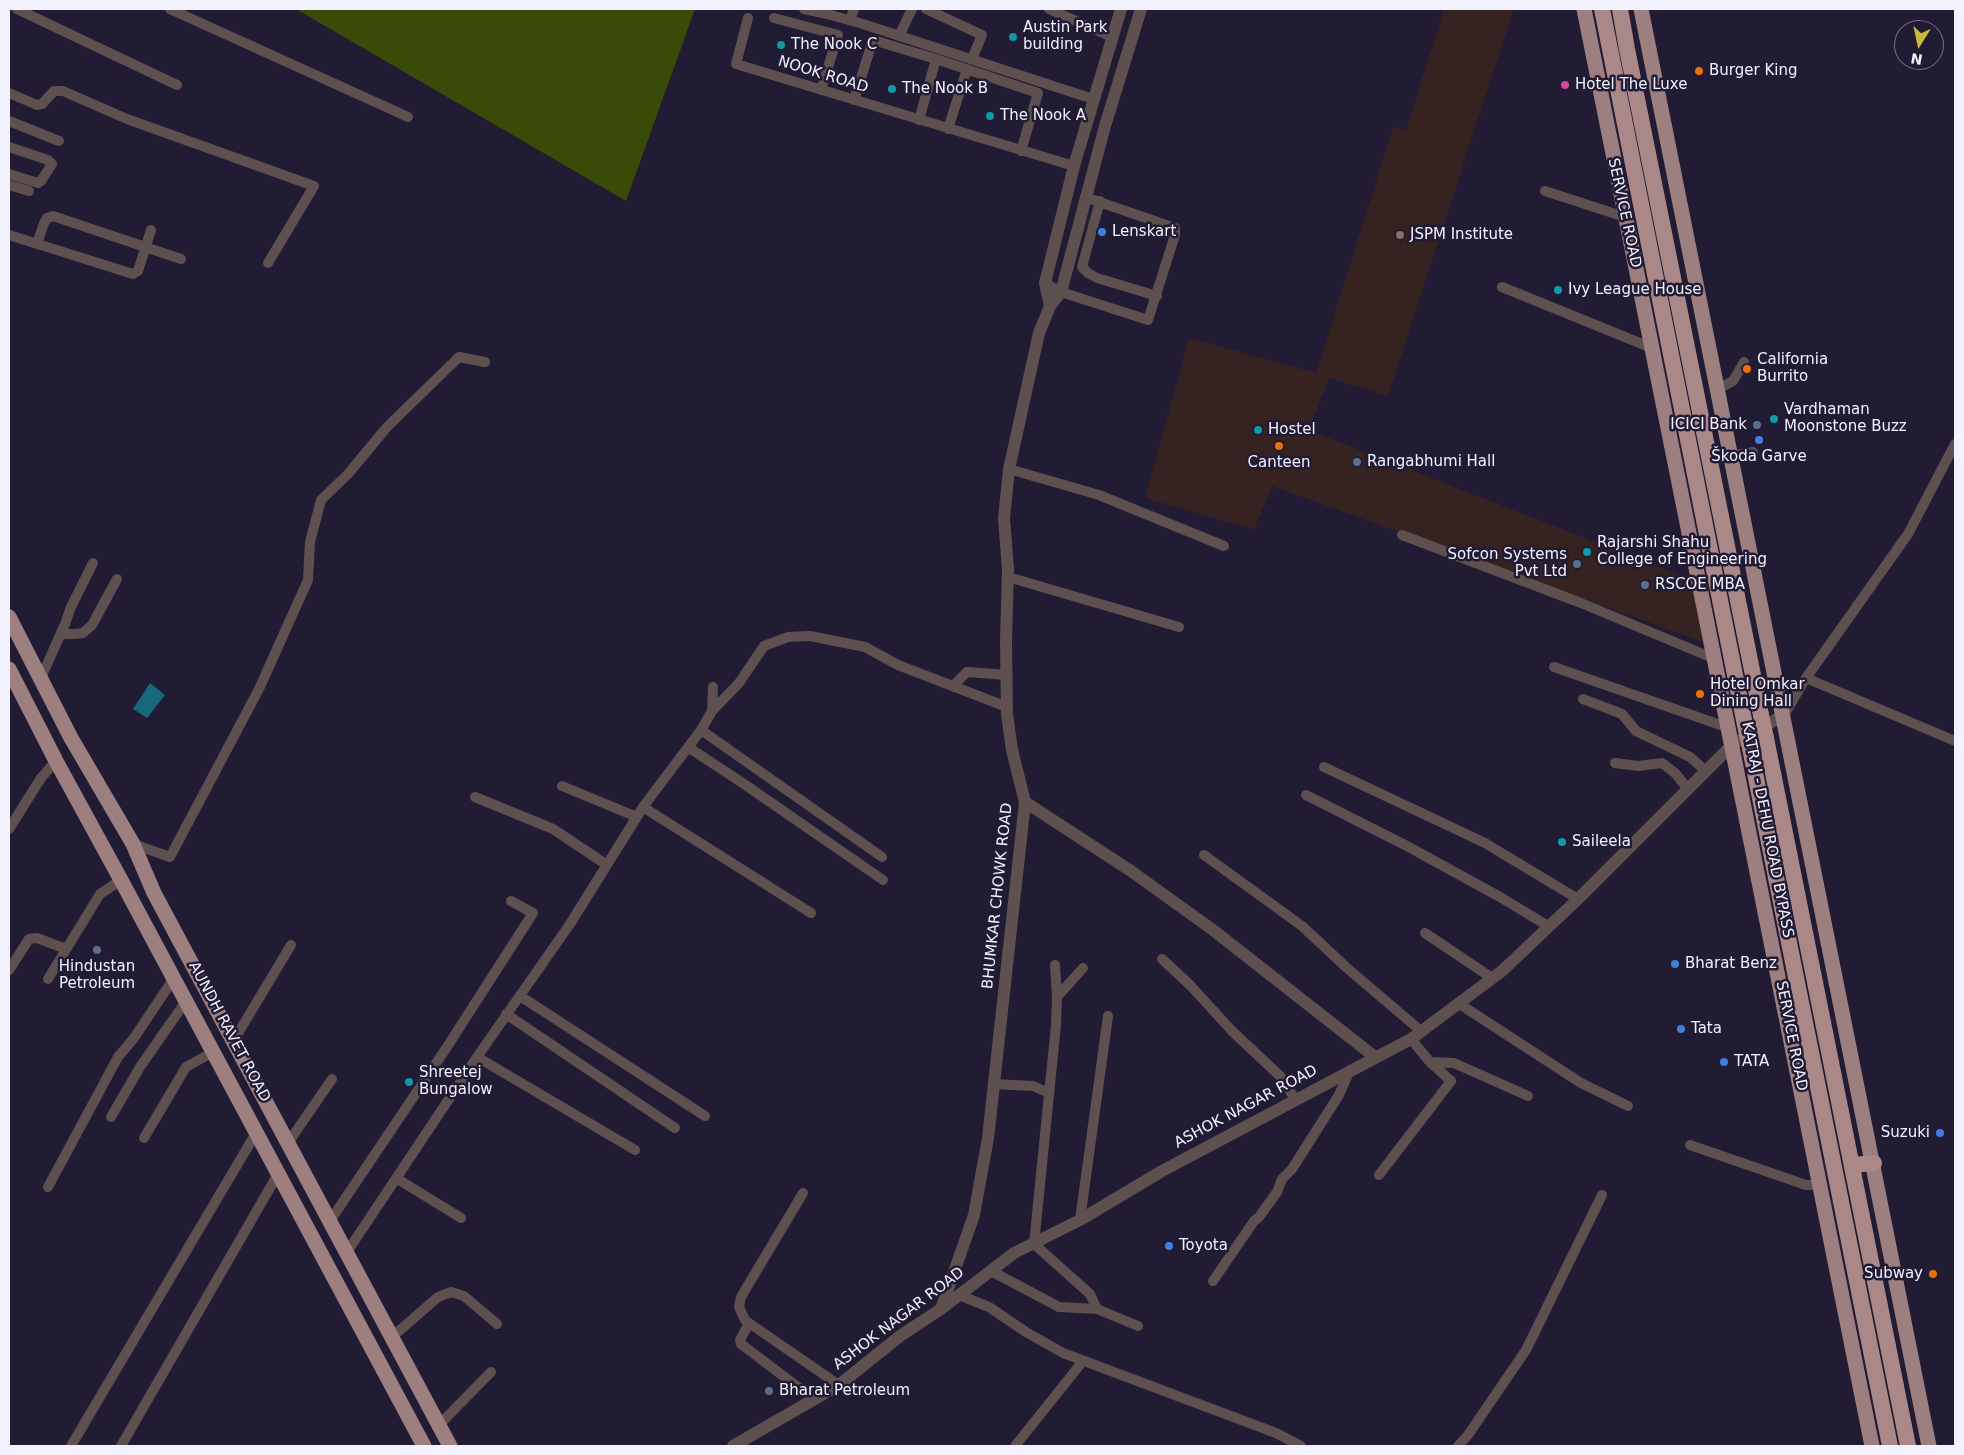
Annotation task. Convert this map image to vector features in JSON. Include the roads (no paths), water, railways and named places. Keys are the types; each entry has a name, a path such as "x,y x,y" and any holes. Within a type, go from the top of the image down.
{"highway":[{"name":"KATRAJ - DEHU ROAD BYPASS","path":"1602,9 1737,726 1750,748 1890,1446"},
{"name":"KATRAJ - DEHU ROAD BYPASS","path":"1620,9 1908,1446"},
{"path":"1852,1165 1874,1163"}],"main road":[{"name":"SERVICE ROAD","path":"1584,9 1715,659 1737,726 1732,744 1872,1446"},
{"path":"1642,9 1929,1446"},
{"name":"AUNDH RAVET ROAD","path":"9,617 71,738 133,844 154,893 450,1446"},
{"name":"AUNDH RAVET ROAD","path":"9,669 56,761 424,1446"}],"street":[{"path":"17,9 177,85"},
{"path":"170,9 408,117"},
{"path":"804,9 827,11 1112,105"},
{"path":"850,20 854,9"},
{"path":"899,36 912,9"},
{"path":"926,9 946,13 982,35 972,59"},
{"path":"1049,9 1112,37"},
{"path":"1050,306 1045,283 1074,166 1121,9"},
{"name":"BHUMKAR CHOWK ROAD","path":"941,1308 974,1215 988,1138 1025,802 1012,750 1007,707 1008,577 1004,518 1009,469 1039,333 1050,306 1061,292 1086,196 1141,9"},
{"name":"NOOK ROAD","path":"748,18 736,64 1074,166"},
{"path":"774,18 838,35 821,90"},
{"path":"854,100 873,40 936,59 1038,93 1021,151"},
{"path":"920,120 936,59"},
{"path":"948,129 967,69"},
{"path":"9,93 37,105 42,104 54,91 63,91 126,119 314,186 268,263"},
{"path":"9,121 59,141"},
{"path":"9,147 48,160 52,164 38,183 9,174"},
{"path":"9,185 29,191"},
{"path":"1544,191 1625,217"},
{"path":"1045,283 1061,292 1148,320 1175,235 1175,228 1086,196"},
{"path":"1100,201 1082,267 1088,274 1097,278 1157,296"},
{"path":"37,244 44,223 47,218 53,216 181,258"},
{"path":"9,236 133,274 138,270 151,230"},
{"path":"1502,287 1652,348"},
{"path":"133,844 170,857 259,689 308,580 310,542 321,500 348,474 387,427 460,357 485,362"},
{"path":"1718,388 1733,381 1744,362"},
{"path":"1784,714 1806,678 1908,534 1955,444"},
{"path":"1731,456 1754,452"},
{"path":"1009,469 1099,495 1224,546"},
{"path":"1402,535 1581,603 1715,659"},
{"path":"40,680 71,607 93,563"},
{"path":"1008,577 1179,627"},
{"path":"61,634 83,633 92,625 117,579"},
{"path":"347,1252 506,1014 570,924 637,817 701,730 712,711 739,683 764,646 788,637 810,636 865,647 898,665 1007,707"},
{"path":"1554,667 1737,726"},
{"path":"953,686 967,672 1007,675"},
{"path":"1806,678 1955,741"},
{"path":"712,711 714,687"},
{"path":"1583,699 1622,714 1636,731 1690,757 1706,771"},
{"name":"ASHOK NAGAR ROAD","path":"733,1446 815,1400 839,1384 900,1336 959,1295 1014,1253 1080,1220 1162,1171 1416,1035 1517,957 1578,899 1732,744 1784,714"},
{"path":"701,730 882,857"},
{"path":"688,747 883,880"},
{"path":"9,829 13,814 40,778 56,761"},
{"path":"1616,763 1638,766 1662,763 1675,773 1688,789"},
{"path":"1324,767 1485,843 1578,899"},
{"path":"562,786 637,817"},
{"path":"1306,795 1500,896 1548,926"},
{"path":"476,797 553,829 607,865"},
{"path":"1025,802 1131,871 1213,930 1375,1057"},
{"path":"644,807 811,913"},
{"path":"1204,855 1302,926 1416,1035 1430,1062 1451,1081 1379,1175"},
{"path":"48,979 100,894 121,880"},
{"path":"330,1221 426,1079 533,913 511,901"},
{"path":"1425,933 1492,978"},
{"path":"9,970 29,939 37,938 66,949"},
{"path":"234,1040 291,945"},
{"path":"1162,959 1232,1031 1281,1077 1295,1099"},
{"path":"1055,965 1057,997 1034,1244 1090,1294 1097,1309"},
{"path":"1057,997 1083,968"},
{"path":"48,1187 118,1057 134,1038 174,978"},
{"path":"520,996 705,1116"},
{"path":"110,1117 140,1067 186,1001"},
{"path":"1458,1003 1581,1082 1628,1106"},
{"path":"506,1014 675,1128"},
{"path":"1080,1220 1108,1016"},
{"path":"144,1138 186,1067 213,1052"},
{"path":"477,1057 635,1150"},
{"path":"1430,1062 1454,1063 1528,1096"},
{"path":"1214,1281 1254,1221 1268,1204 1282,1179 1292,1170 1339,1096 1350,1070"},
{"path":"288,1143 332,1079"},
{"path":"994,1084 1033,1086 1048,1092"},
{"path":"71,1446 256,1133"},
{"path":"1690,1145 1806,1185 1821,1185"},
{"path":"121,1446 278,1174"},
{"path":"396,1178 461,1218"},
{"path":"803,1194 741,1298 739,1307 740,1312 749,1323 839,1384"},
{"path":"1458,1446 1468,1435 1526,1350 1602,1195"},
{"path":"991,1271 1059,1307 1097,1309 1138,1326"},
{"path":"392,1337 438,1297 451,1292 464,1296 497,1324"},
{"path":"959,1295 989,1307 1026,1332 1063,1353 1276,1433 1301,1446"},
{"path":"749,1323 740,1340 741,1344 815,1400"},
{"path":"1015,1446 1083,1361"},
{"path":"439,1425 491,1372"}],"place":[{"name":"Austin Park building","path":"1013,37"},
{"name":"The Nook C","path":"781,45"},
{"name":"Burger King","path":"1699,71"},
{"name":"Hotel The Luxe","path":"1565,85"},
{"name":"The Nook B","path":"892,89"},
{"name":"The Nook A","path":"990,116"},
{"name":"Lenskart","path":"1102,232"},
{"name":"JSPM Institute","path":"1400,235"},
{"name":"Ivy League House","path":"1558,290"},
{"name":"California Burrito","path":"1747,369"},
{"name":"Vardhaman Moonstone Buzz","path":"1774,419"},
{"name":"ICICI Bank","path":"1757,425"},
{"name":"Hostel","path":"1258,430"},
{"name":"Škoda Garve","path":"1759,440"},
{"name":"Canteen","path":"1279,446"},
{"name":"Rangabhumi Hall","path":"1357,462"},
{"name":"Rajarshi Shahu College of Engineering","path":"1587,552"},
{"name":"Sofcon Systems Pvt Ltd","path":"1577,564"},
{"name":"RSCOE MBA","path":"1645,585"},
{"name":"Hotel Omkar Dining Hall","path":"1700,694"},
{"name":"Saileela","path":"1562,842"},
{"name":"Hindustan Petroleum","path":"97,950"},
{"name":"Bharat Benz","path":"1675,964"},
{"name":"Tata","path":"1681,1029"},
{"name":"TATA","path":"1724,1062"},
{"name":"Shreetej Bungalow","path":"409,1082"},
{"name":"Suzuki","path":"1940,1133"},
{"name":"Toyota","path":"1169,1246"},
{"name":"Subway","path":"1933,1274"},
{"name":"Bharat Petroleum","path":"769,1391"}]}
